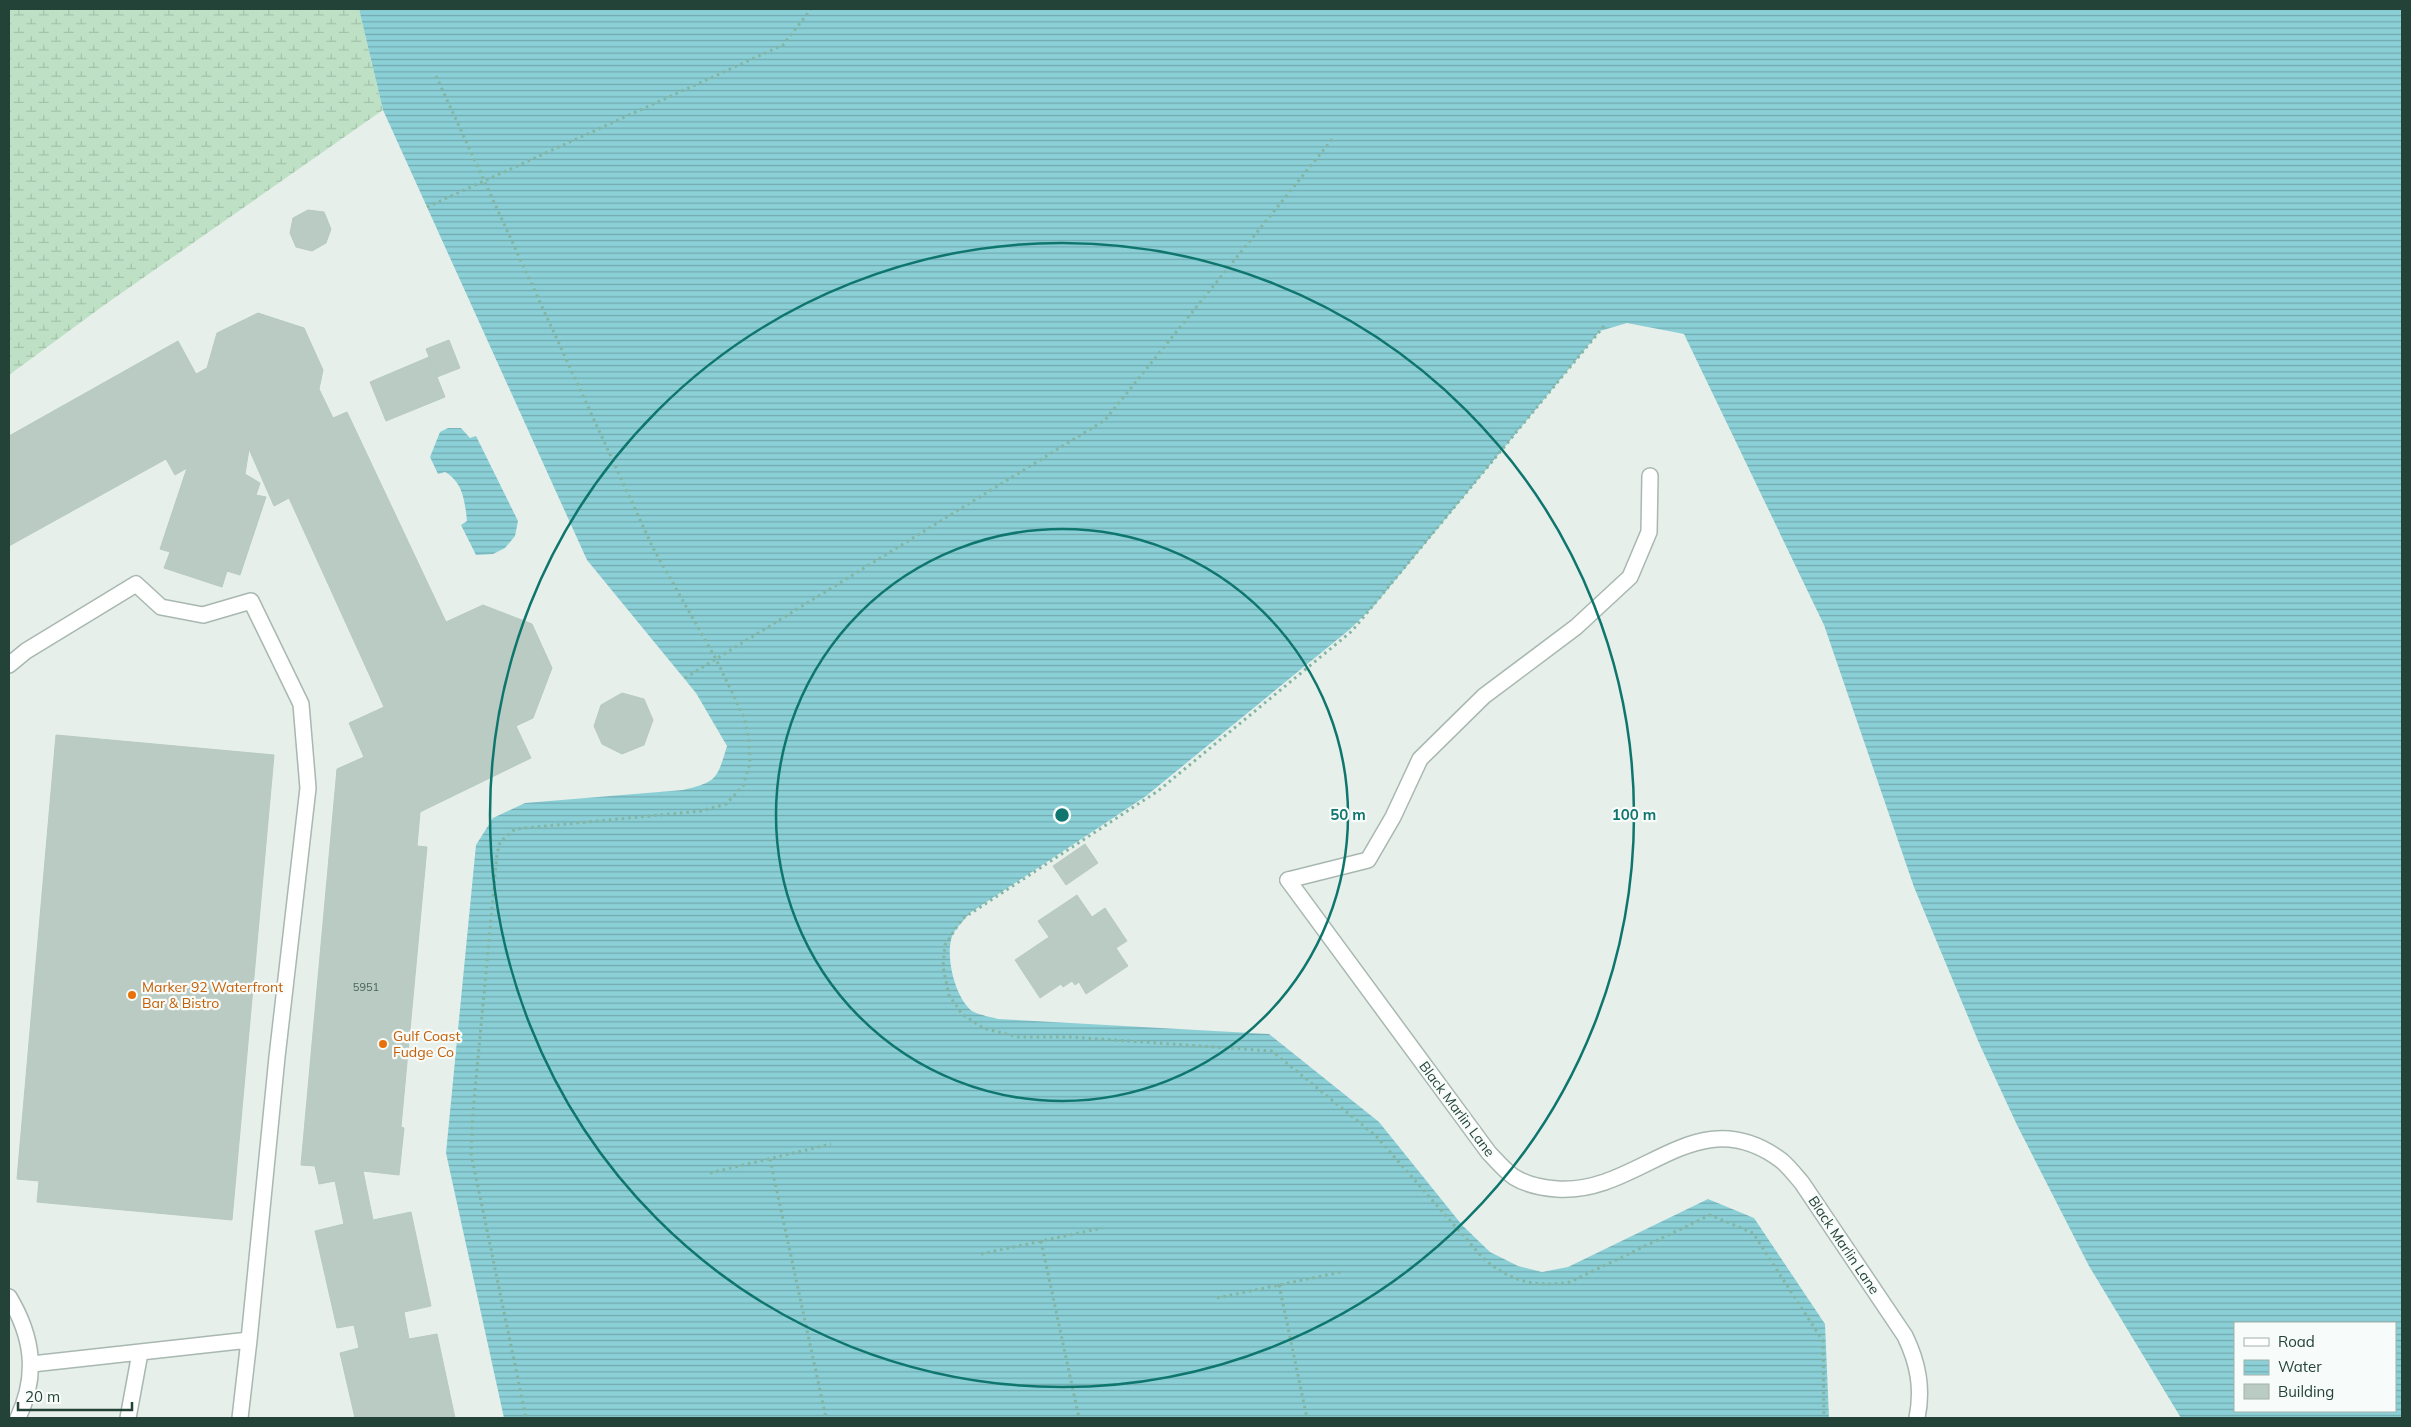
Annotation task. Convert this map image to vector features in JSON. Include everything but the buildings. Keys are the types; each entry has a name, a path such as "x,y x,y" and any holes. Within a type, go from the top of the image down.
{"street":[{"name":"Black Marlin Lane","path":"1650,476 1649,532 1630,577 1576,627 1484,696 1420,759 1393,817 1368,860 1288,880 1489,1153 1514,1177 1542,1188 1573,1190 1601,1185 1682,1145 1705,1140 1729,1139 1755,1145 1782,1161 1802,1183 1905,1336 1914,1355 1920,1377 1920,1404 1917,1418"},
{"path":"9,665 26,651 136,584 161,607 203,615 251,601 301,704 308,788 277,1057 240,1418"},
{"path":"9,1297 26,1329 32,1364 27,1399 18,1418"},
{"path":"32,1364 249,1340"},
{"path":"128,1418 140,1353"}],"path":[{"path":"427,207 782,45 811,9"},
{"path":"436,76 653,548 716,659 740,708 749,739 750,763 743,786 726,804 701,811 515,829 500,842 497,854 472,1112 471,1153 526,1418"},
{"path":"685,678 1105,420 1334,137"},
{"path":"710,1173 831,1144"},
{"path":"770,1159 826,1418"},
{"path":"981,1254 1102,1228"},
{"path":"1041,1241 1080,1418"},
{"path":"1217,1298 1340,1272"},
{"path":"1279,1285 1307,1418"}],"green space":[{"path":"9,9 359,9 383,110 103,306 9,375"}],"water":[{"path":"359,9 2402,9 2402,1418 2181,1418 2089,1266 2017,1125 1979,1043 1914,887 1824,625 1684,334 1627,323 1600,331 1373,607 1349,630 1146,796 970,913 953,934 950,953 953,975 961,996 972,1011 998,1019 1269,1034 1379,1122 1462,1225 1490,1252 1518,1266 1542,1272 1568,1267 1708,1199 1754,1218 1825,1324 1829,1418 504,1418 446,1153 476,845 493,818 525,803 683,790 703,784 718,772 727,746 696,693 587,560 383,110"},
{"path":"448,428 461,428 470,438 476,436 518,521 515,536 505,548 493,554 476,555 461,525 467,521 462,493 451,476 445,472 438,474 430,457 440,432"}],"place":[{"name":"Marker 92 Waterfront Bar & Bistro","path":"132,995"},
{"name":"Gulf Coast Fudge Co","path":"383,1044"}]}
